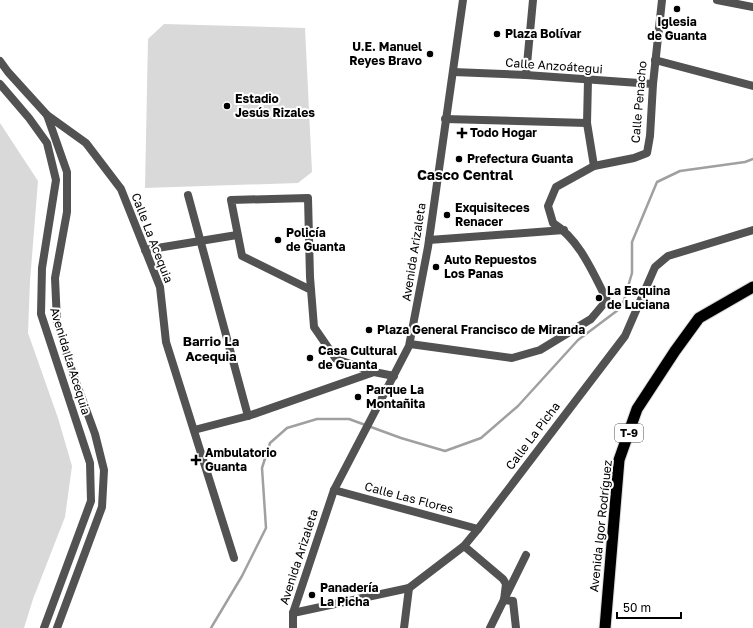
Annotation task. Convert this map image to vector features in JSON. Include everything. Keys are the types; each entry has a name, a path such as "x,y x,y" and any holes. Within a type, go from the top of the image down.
{"highway":[{"name":"Avenida Igor Rodríguez","path":"604,628 619,460 637,409 675,351 699,318 753,287"}],"street":[{"name":"Avenida Arizaleta","path":"293,628 293,613 334,490 410,344 429,240 462,0"},
{"path":"526,75 533,0"},
{"name":"Calle Penacho","path":"410,344 512,358 540,350 591,319 607,300 584,256 564,230 553,223 548,206 556,187 594,166 634,158 646,153 650,136 655,60 662,0"},
{"path":"717,0 753,7"},
{"path":"655,60 753,86"},
{"path":"0,61 47,115"},
{"name":"Calle Anzoátegui","path":"453,72 526,75 653,84"},
{"path":"588,80 587,123 594,166"},
{"name":"Avenida La Acequia","path":"0,84 47,142 56,180 42,268 41,314 90,463 91,501 44,628"},
{"name":"Calle La Acequia","path":"47,115 86,143 121,189 160,287 166,342 234,558"},
{"name":"Avenida La Acequia","path":"47,115 66,172 68,212 55,278 57,322 72,371 95,434 104,470 102,507 57,628"},
{"path":"445,119 587,123"},
{"path":"188,195 248,416"},
{"path":"311,290 242,256 230,200 308,198 311,290 314,327 336,359 374,372 394,376"},
{"path":"429,240 564,230"},
{"name":"Calle La Picha","path":"293,613 409,588 464,546 625,336 655,267 668,256 753,230"},
{"path":"145,250 237,235"},
{"path":"194,430 248,416 374,372"},
{"name":"Calle Las Flores","path":"334,490 478,529"},
{"path":"464,546 503,579 506,584 504,600"},
{"path":"490,628 526,555"},
{"path":"404,628 409,588"},
{"path":"504,600 513,601 516,628"}],"shaded area":[{"name":"Estadio Jesús Rizales","path":"164,24 305,28 312,172 298,183 145,188 148,39"},
{"path":"0,123 38,181 30,281 28,333 58,418 72,466 65,517 33,599 24,628 0,628"}],"waterway":[{"path":"211,628 242,576 266,528 262,468 270,443 287,428 317,419 349,419 401,438 445,451 481,438 518,406 578,340 622,307 632,273 632,242 657,182 680,171 745,162 753,159"}],"place":[{"name":"Iglesia de Guanta","path":"677,9"},
{"name":"Plaza Bolívar","path":"497,34"},
{"name":"U.E. Manuel Reyes Bravo","path":"430,54"},
{"name":"Estadio Jesús Rizales","path":"227,106"},
{"name":"Todo Hogar","path":"462,133"},
{"name":"Prefectura Guanta","path":"459,159"},
{"name":"Exquisiteces Renacer","path":"447,215"},
{"name":"Policía de Guanta","path":"278,240"},
{"name":"Auto Repuestos Los Panas","path":"436,267"},
{"name":"La Esquina de Luciana","path":"599,298"},
{"name":"Plaza General Francisco de Miranda","path":"369,330"},
{"name":"Casa Cultural de Guanta","path":"310,358"},
{"name":"Parque La Montañita","path":"358,397"},
{"name":"Ambulatorio Guanta","path":"196,460"},
{"name":"Panadería La Picha","path":"312,595"}],"district":[{"name":"Casco Central","path":"465,175"},
{"name":"Barrio La Acequia","path":"211,348"}]}
